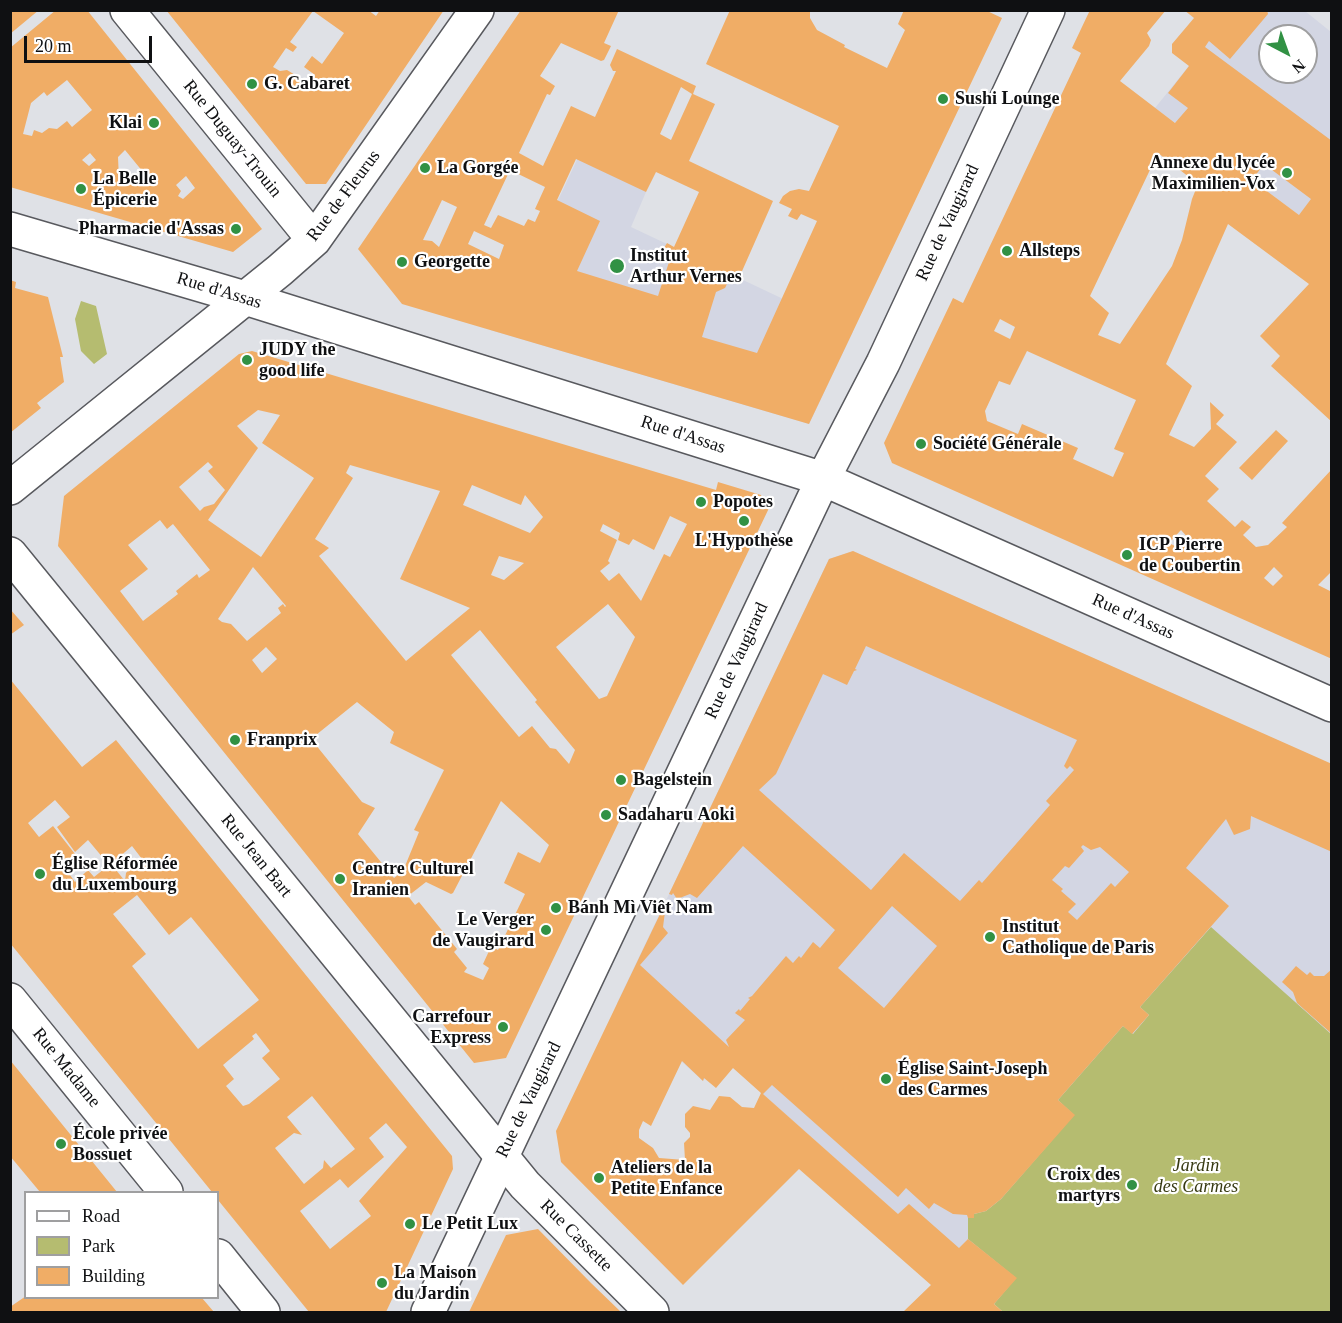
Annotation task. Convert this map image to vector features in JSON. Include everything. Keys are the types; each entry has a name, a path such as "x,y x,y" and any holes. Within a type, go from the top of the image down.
{"street":[{"name":"Rue Duguay-Trouin","path":"127,10 314,240"},
{"name":"Rue de Fleurus","path":"10,488 314,240 477,10"},
{"name":"Rue de Vaugirard","path":"428,1312 823,479 883,363 1048,10"},
{"name":"Rue d'Assas","path":"10,229 245,298 823,479 1332,705"},
{"name":"Rue Jean Bart","path":"10,554 502,1157"},
{"name":"Rue Madame","path":"10,1000 165,1191"},
{"name":"Rue Cassette","path":"502,1157 525,1185 652,1312"},
{"path":"219,1257 263,1312"}],"shaded area":[{"name":"Annexe du lycée Maximilien-Vox","path":"1233,11 1305,11 1331,32 1331,239 1155,108"},
{"name":"Institut Arthur Vernes","path":"596,119 646,192 631,227 853,332 809,424 490,330 561,194"},
{"name":"Institut Catholique de Paris","path":"853,551 1331,764 1331,1312 1003,1312 898,1214 722,1058 703,1081 617,1003 829,559"}],"green space":[{"path":"81,301 96,306 107,354 94,364 81,351 75,319"},
{"name":"Jardin des Carmes","path":"1211,927 1331,1034 1331,1312 1003,1312 994,1304 1016,1278 968,1239 968,1218 974,1218 974,1214 986,1211 1001,1199 1074,1115 1058,1100 1123,1026 1133,1034 1149,1015 1140,1007"}],"building":[{"path":"10,10 39,10 10,34"},
{"path":"56,10 87,10 262,229 233,252 10,187 10,48","holes":["67,80 92,110 72,127 67,121 57,129 49,128 42,133 34,130 32,136 23,134 31,103 44,92 47,96","125,150 148,178 140,185 119,180 118,157","90,153 96,160 89,166 82,160","186,176 195,188 183,199 178,196 181,191 176,185"]},
{"path":"166,10 368,10 376,16 380,10 444,10 326,184 306,184","holes":["313,11 344,33 322,64 312,56 304,67 315,75 306,89 297,76 287,70 280,71 273,67 286,48 293,52 297,47 290,42"]},
{"path":"521,10 619,10 604,43 611,46 604,60 601,61 561,43 540,76 555,86 550,95 547,94 519,153 543,166 571,106 595,117 616,71 613,71 610,65 617,49 696,86 693,94 715,104 689,161 773,201 739,278 732,274 725,288 716,292 702,337 757,353 817,221 801,214 797,220 788,216 792,209 779,203 790,191 799,189 809,191 839,126 706,64 730,10 810,10 810,18 817,30 845,45 844,47 887,68 905,30 898,24 904,10 985,10 1002,18 809,424 402,304 358,249","holes":["681,87 692,94 671,140 660,134","576,159 646,192 656,172 699,192 674,247 667,243 658,258 669,262 658,296 577,271 600,221 557,200","510,170 545,187 535,209 540,211 535,222 528,219 524,226 498,215 491,228 484,225","442,200 457,207 439,247 432,241 423,240","474,231 504,245 499,259 468,244"]},
{"path":"1090,10 1166,10 1147,33 1151,40 1149,46 1120,81 1175,123 1188,108 1168,93 1189,66 1172,53 1172,44 1194,18 1184,10 1267,10 1268,14 1230,59 1209,41 1205,47 1332,141 1332,422 1271,366 1280,356 1260,336 1309,284 1228,224 1166,364 1192,386 1169,435 1194,447 1211,429 1210,402 1224,415 1216,424 1237,442 1205,476 1219,489 1207,501 1235,527 1242,520 1251,527 1243,535 1256,547 1268,545 1287,527 1282,523 1332,469 1332,571 1318,585 1332,592 1332,659 892,463 884,443 953,298 963,303 1081,53 1072,48","holes":["1158,153 1198,184 1172,266 1120,344 1098,335 1109,313 1090,296","1264,164 1311,199 1299,215 1252,180","1000,319 1015,327 1010,339 994,331","1027,351 1136,400 1114,449 1124,453 1113,477 1073,459 1078,448 1022,424 1018,434 987,421 985,411 999,381 1010,385","1181,530 1190,540 1181,549 1169,543","1274,567 1283,576 1273,586 1264,578"]},
{"path":"10,280 16,282 15,288 48,297 63,357 60,357 64,382 37,403 41,408 10,433"},
{"path":"252,351 716,490 718,482 761,495 764,503 770,506 506,1058 474,1063 58,546 64,496 239,354","holes":["258,410 280,415 262,443 314,478 261,557 208,520 258,448 237,426","208,462 213,467 208,471 225,490 214,504 200,511 179,487","350,465 440,491 400,579 470,608 406,661 319,556 329,548 315,539 353,478 346,473","472,485 521,505 525,495 543,517 530,533 463,505","670,516 687,524 670,557 664,554 641,601 619,573 609,581 600,571 610,563 608,561 617,540 600,531 603,524 620,533 618,540 629,545 633,539 654,550","160,520 167,529 173,524 210,570 199,578 197,574 176,591 178,594 143,621 120,591 148,569 128,545","499,556 524,563 504,580 491,575","253,567 286,606 283,604 278,608 281,613 247,641 231,624 218,619","608,604 635,637 607,696 599,699 556,647","480,630 575,750 569,764 556,749 550,748 532,726 519,737 451,655","266,647 277,659 262,673 252,660","357,702 394,732 390,743 444,770 414,830 419,832 403,871 394,878 358,834 375,808 362,802 311,739","501,801 549,845 540,863 518,852 504,883 525,894 498,950 480,941 477,945 489,951 483,964 489,968 483,980 464,972 467,968 454,952 457,949 419,902 415,905 408,896 426,882 453,893"]},
{"path":"1276,430 1288,441 1252,480 1239,468"},
{"path":"853,551 1332,764 1332,852 1251,816 1250,829 1234,835 1226,819 1186,868 1229,906 1140,1007 1149,1015 1132,1034 1123,1026 1058,1100 1075,1115 1001,1199 986,1211 974,1214 974,1218 953,1214 934,1203 929,1209 906,1188 898,1197 772,1085 763,1094 898,1214 909,1204 959,1248 968,1239 1017,1278 994,1304 1003,1312 903,1312 931,1285 799,1169 683,1285 561,1162 556,1131 661,912 665,912 663,927 668,933 640,965 729,1047 726,1040 745,1020 735,1013 739,1009 740,1011 750,999 748,998 786,956 793,963 799,956 801,958 813,942 820,948 835,930 743,846 697,898 690,894 677,899 673,893 669,894 829,559","holes":["866,646 1077,740 1064,766 1067,769 1070,766 1074,770 1046,801 1050,805 982,883 979,880 960,901 904,853 871,890 759,790 776,774 823,674 847,685 854,671 857,670 855,669","1083,845 1091,850 1100,847 1129,872 1115,887 1111,883 1077,920 1068,912 1076,904 1052,880 1065,866 1069,868 1084,851 1081,847","892,906 937,946 884,1008 838,968","682,1061 703,1081 704,1078 716,1088 733,1068 761,1093 754,1108 742,1107 730,1097 719,1096 710,1110 693,1106 685,1114 685,1127 690,1133 690,1137 684,1143 685,1160 659,1158 653,1148 639,1138 639,1130 643,1121 651,1126"]},
{"path":"10,609 24,625 10,635"},
{"path":"10,679 82,767 116,740 452,1156 453,1169 386,1312 309,1312 219,1201 219,1191 211,1191 10,943","holes":["55,800 70,817 57,827 75,852 88,840 109,865 94,877 88,870 75,882 62,864 75,854 53,826 39,837 28,823","132,846 142,859 138,863 136,861 126,873 125,881 111,864","137,895 169,935 191,917 259,1000 198,1049 132,966 146,954 113,914","256,1033 270,1051 262,1058 280,1079 249,1104 243,1106 226,1086 234,1079 223,1065 254,1039 252,1036","312,1096 355,1149 331,1168 324,1160 323,1168 304,1184 275,1148 294,1133 302,1135 287,1117","386,1123 407,1147 359,1201 371,1216 330,1249 300,1211 340,1179 348,1188 384,1157 369,1138"]},
{"path":"1296,966 1307,975 1310,972 1314,976 1324,976 1332,969 1332,1034 1297,1003 1293,992 1282,982"},
{"path":"10,1060 116,1191 39,1191 10,1156"},
{"path":"538,1229 621,1312 469,1312 506,1235"},
{"path":"24,1297 203,1299 214,1312 10,1312 10,1307"}],"place":[{"name":"G. Cabaret","path":"252,84"},
{"name":"Sushi Lounge","path":"943,99"},
{"name":"Klai","path":"154,123"},
{"name":"La Gorgée","path":"425,168"},
{"name":"Annexe du lycée Maximilien-Vox","path":"1287,173"},
{"name":"La Belle Épicerie","path":"81,189"},
{"name":"Pharmacie d'Assas","path":"236,229"},
{"name":"Allsteps","path":"1007,251"},
{"name":"Georgette","path":"402,262"},
{"name":"Institut Arthur Vernes","path":"617,266"},
{"name":"JUDY the good life","path":"247,360"},
{"name":"Société Générale","path":"921,444"},
{"name":"Popotes","path":"701,502"},
{"name":"L'Hypothèse","path":"744,521"},
{"name":"ICP Pierre de Coubertin","path":"1127,555"},
{"name":"Franprix","path":"235,740"},
{"name":"Bagelstein","path":"621,780"},
{"name":"Sadaharu Aoki","path":"606,815"},
{"name":"Église Réformée du Luxembourg","path":"40,874"},
{"name":"Centre Culturel Iranien","path":"340,879"},
{"name":"Bánh Mì Viêt Nam","path":"556,908"},
{"name":"Le Verger de Vaugirard","path":"546,930"},
{"name":"Institut Catholique de Paris","path":"990,937"},
{"name":"Carrefour Express","path":"503,1027"},
{"name":"Église Saint-Joseph des Carmes","path":"886,1079"},
{"name":"École privée Bossuet","path":"61,1144"},
{"name":"Ateliers de la Petite Enfance","path":"599,1178"},
{"name":"Croix des martyrs","path":"1132,1185"},
{"name":"Le Petit Lux","path":"410,1224"},
{"name":"La Maison du Jardin","path":"382,1283"}]}
